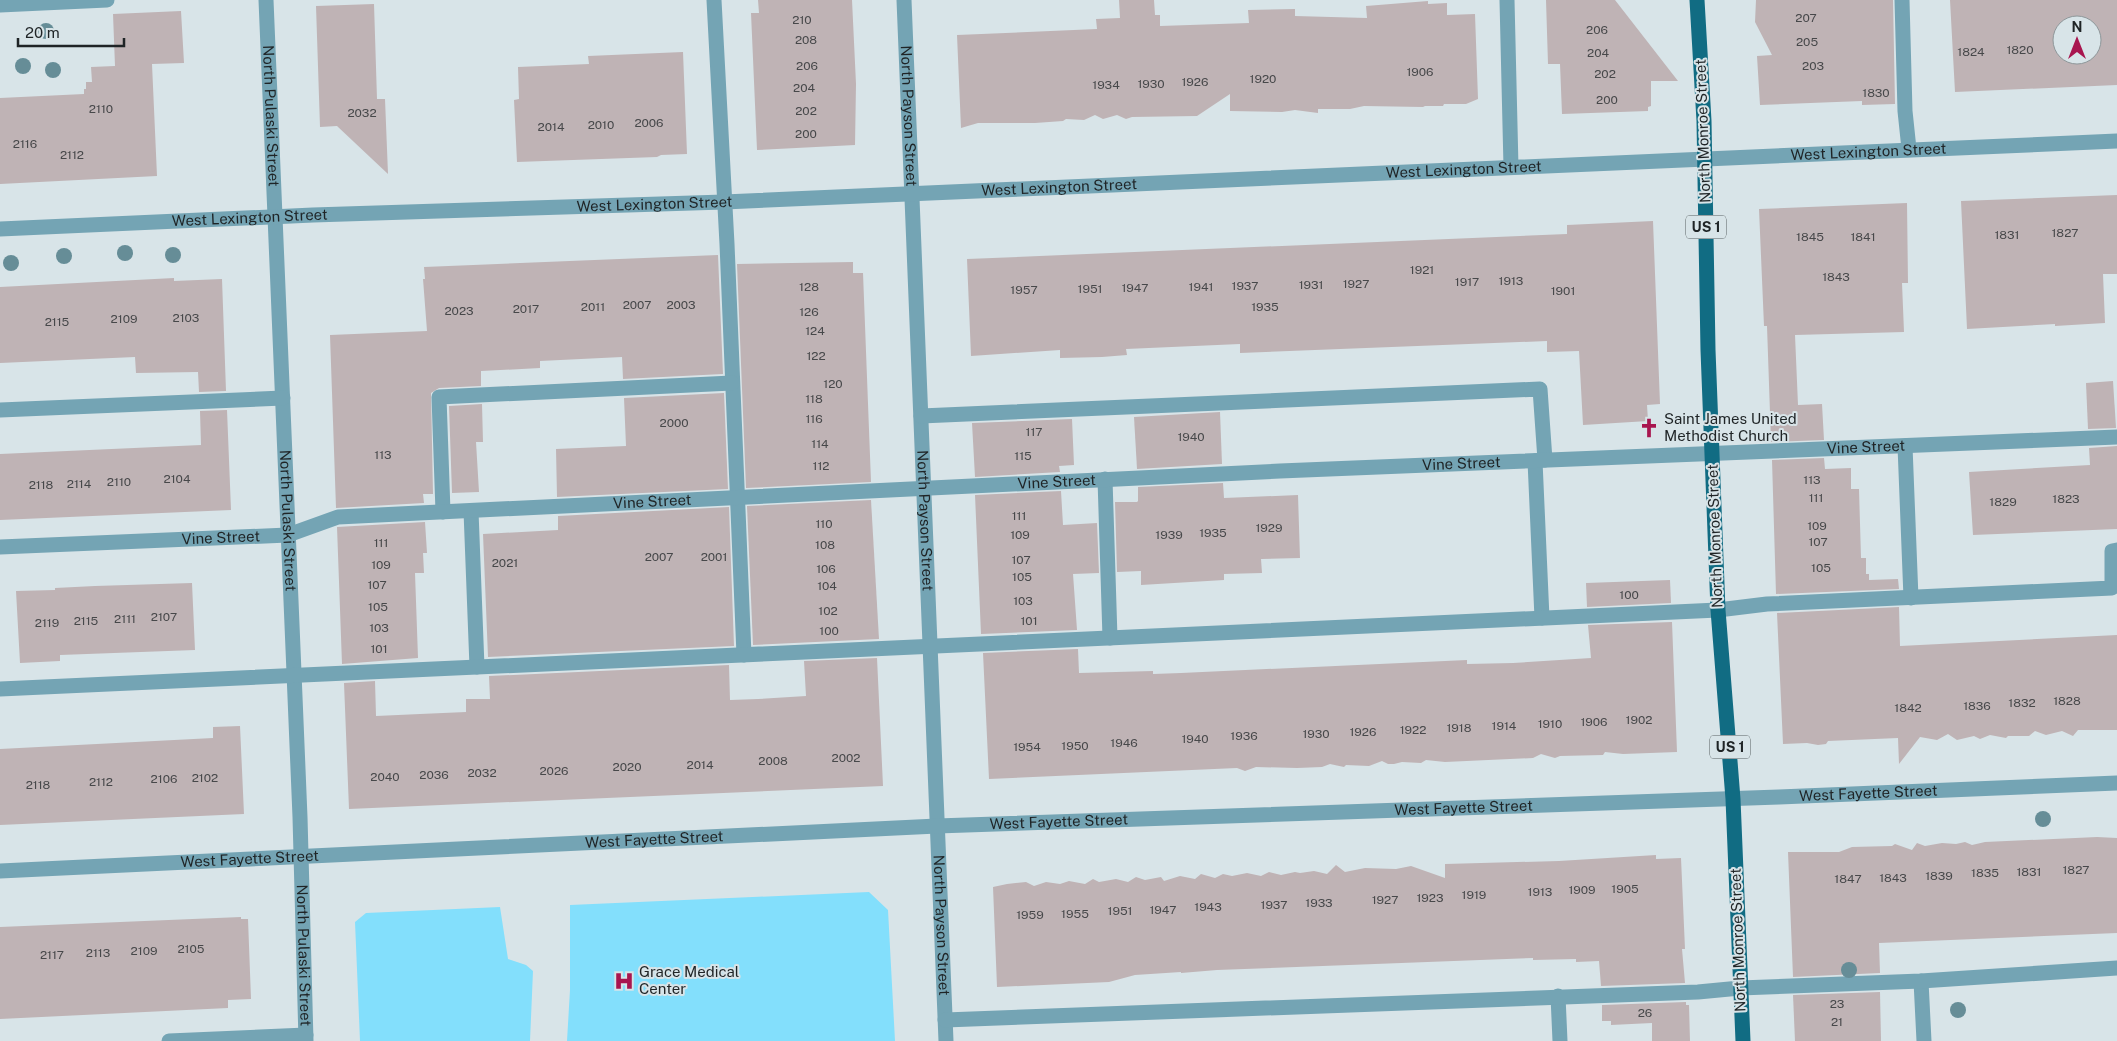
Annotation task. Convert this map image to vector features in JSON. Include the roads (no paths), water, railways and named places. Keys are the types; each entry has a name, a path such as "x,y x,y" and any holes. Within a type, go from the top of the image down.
{"main road":[{"name":"North Monroe Street","path":"1697,0 1704,121 1712,454 1718,610 1733,798 1743,1041"}],"street":[{"path":"0,5 107,0"},
{"name":"North Pulaski Street","path":"266,0 301,856 306,1038"},
{"path":"714,0 744,655"},
{"name":"North Payson Street","path":"904,0 946,1041"},
{"path":"1506,0 1511,167"},
{"path":"1902,0 1905,111 1909,149"},
{"name":"West Lexington Street","path":"0,229 275,216 724,202 2117,141"},
{"path":"443,512 439,397 732,383"},
{"path":"921,416 1540,389 1542,618"},
{"path":"0,410 282,398"},
{"name":"Vine Street","path":"0,547 288,535 338,517 1105,479 2117,437"},
{"path":"1905,446 1911,598"},
{"path":"1105,479 1110,638"},
{"path":"472,511 477,667"},
{"path":"0,690 1718,610 1767,604 2112,588 2112,551 2117,550"},
{"name":"West Fayette Street","path":"0,871 937,826 2117,783"},
{"path":"945,1020 1698,992 1740,988 1921,981 2117,968"},
{"path":"1921,981 1924,1041"},
{"path":"1558,996 1560,1041"},
{"path":"168,1041 306,1038"}],"place":[{"name":"Saint James United Methodist Church","path":"1649,428"},
{"name":"Grace Medical Center","path":"624,981"}]}
